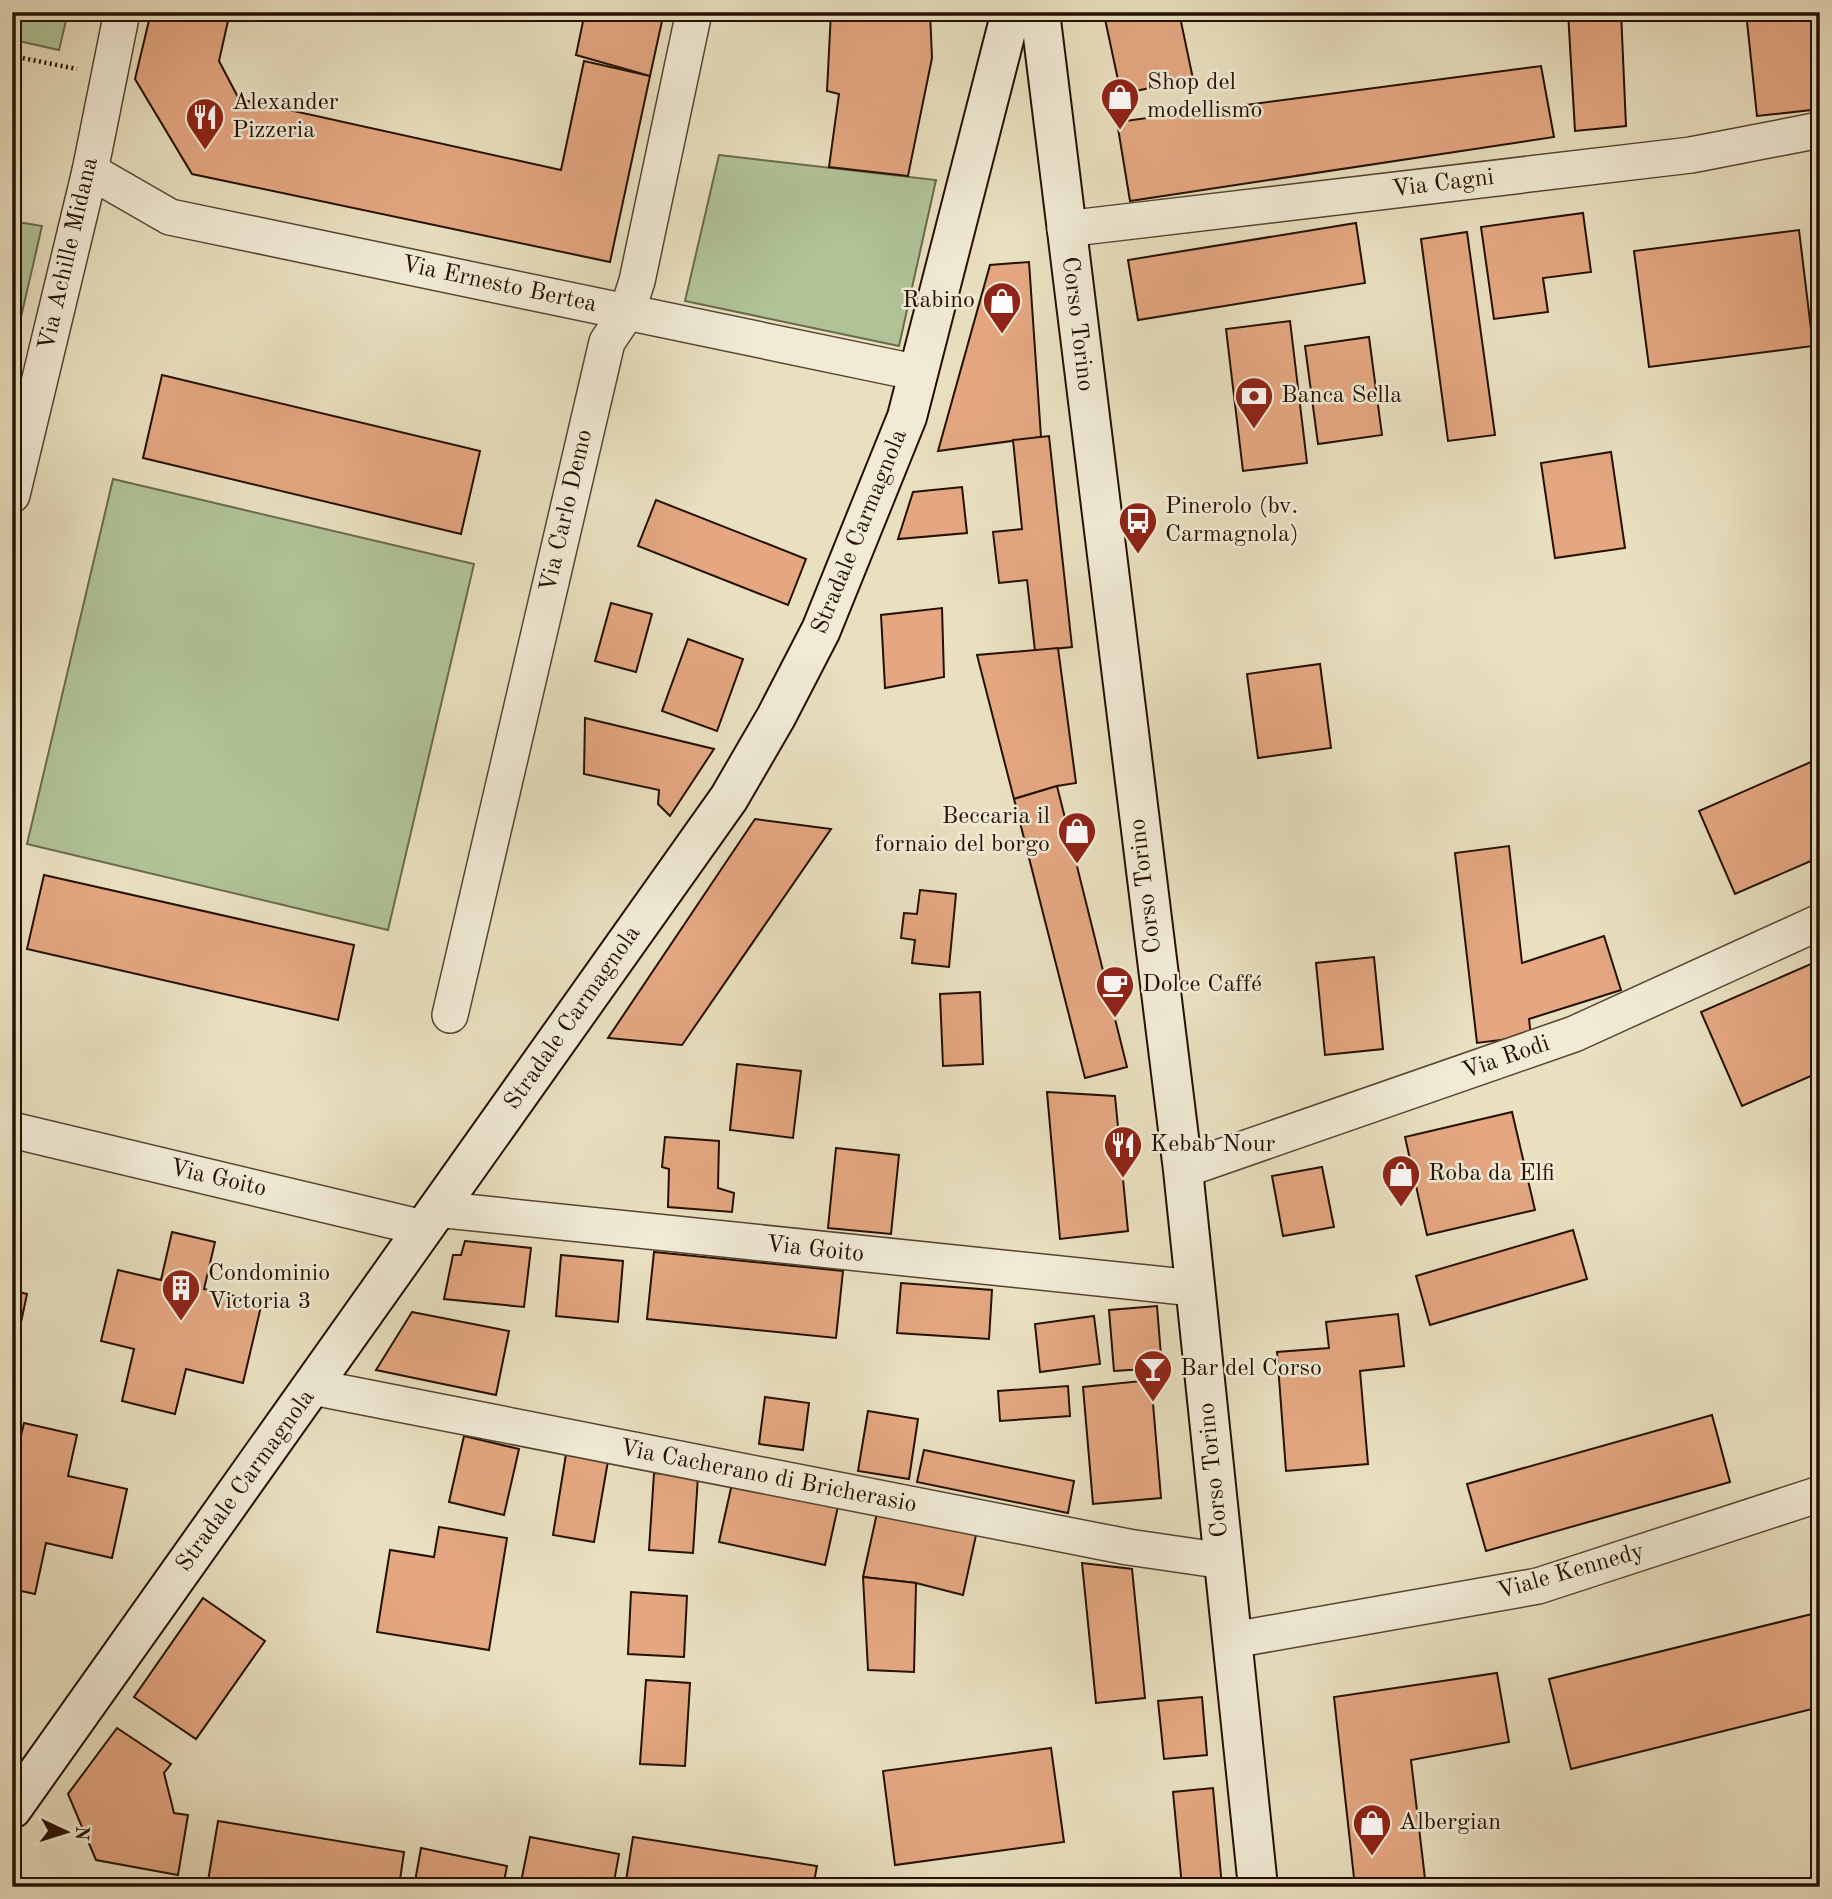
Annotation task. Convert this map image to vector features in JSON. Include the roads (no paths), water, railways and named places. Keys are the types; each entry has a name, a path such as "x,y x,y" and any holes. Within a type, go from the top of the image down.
{"main road":[{"name":"Stradale Carmagnola","path":"12,1809 729,798 776,717 821,630 866,526 907,417 1012,12"},
{"name":"Corso Torino","path":"1040,12 1183,1170 1258,1887"}],"street":[{"name":"Via Achille Midana","path":"12,495 90,171 122,12"},
{"name":"Via Carlo Demo","path":"450,1015 607,342 627,312 637,281 694,12"},
{"name":"Via Cagni","path":"1065,229 1691,155 1820,130"},
{"name":"Via Ernesto Bertea","path":"90,171 170,217 919,373"},
{"name":"Via Rodi","path":"1183,1170 1574,1034 1820,922"},
{"name":"Via Goito","path":"12,1130 430,1219 1194,1288"},
{"name":"Via Cacherano di Bricherasio","path":"313,1387 1128,1547 1224,1561"},
{"name":"Viale Kennedy","path":"1233,1640 1538,1586 1820,1494"}],"place":[{"name":"Shop del modellismo","path":"1120,131"},
{"name":"Alexander Pizzeria","path":"205,151"},
{"name":"Rabino","path":"1002,335"},
{"name":"Banca Sella","path":"1254,430"},
{"name":"Pinerolo (bv. Carmagnola)","path":"1138,555"},
{"name":"Beccaria il fornaio del borgo","path":"1077,865"},
{"name":"Dolce Caffé","path":"1115,1019"},
{"name":"Kebab Nour","path":"1123,1179"},
{"name":"Roba da Elfi","path":"1401,1208"},
{"name":"Condominio Victoria 3","path":"181,1322"},
{"name":"Bar del Corso","path":"1153,1403"},
{"name":"Albergian","path":"1372,1857"}]}
